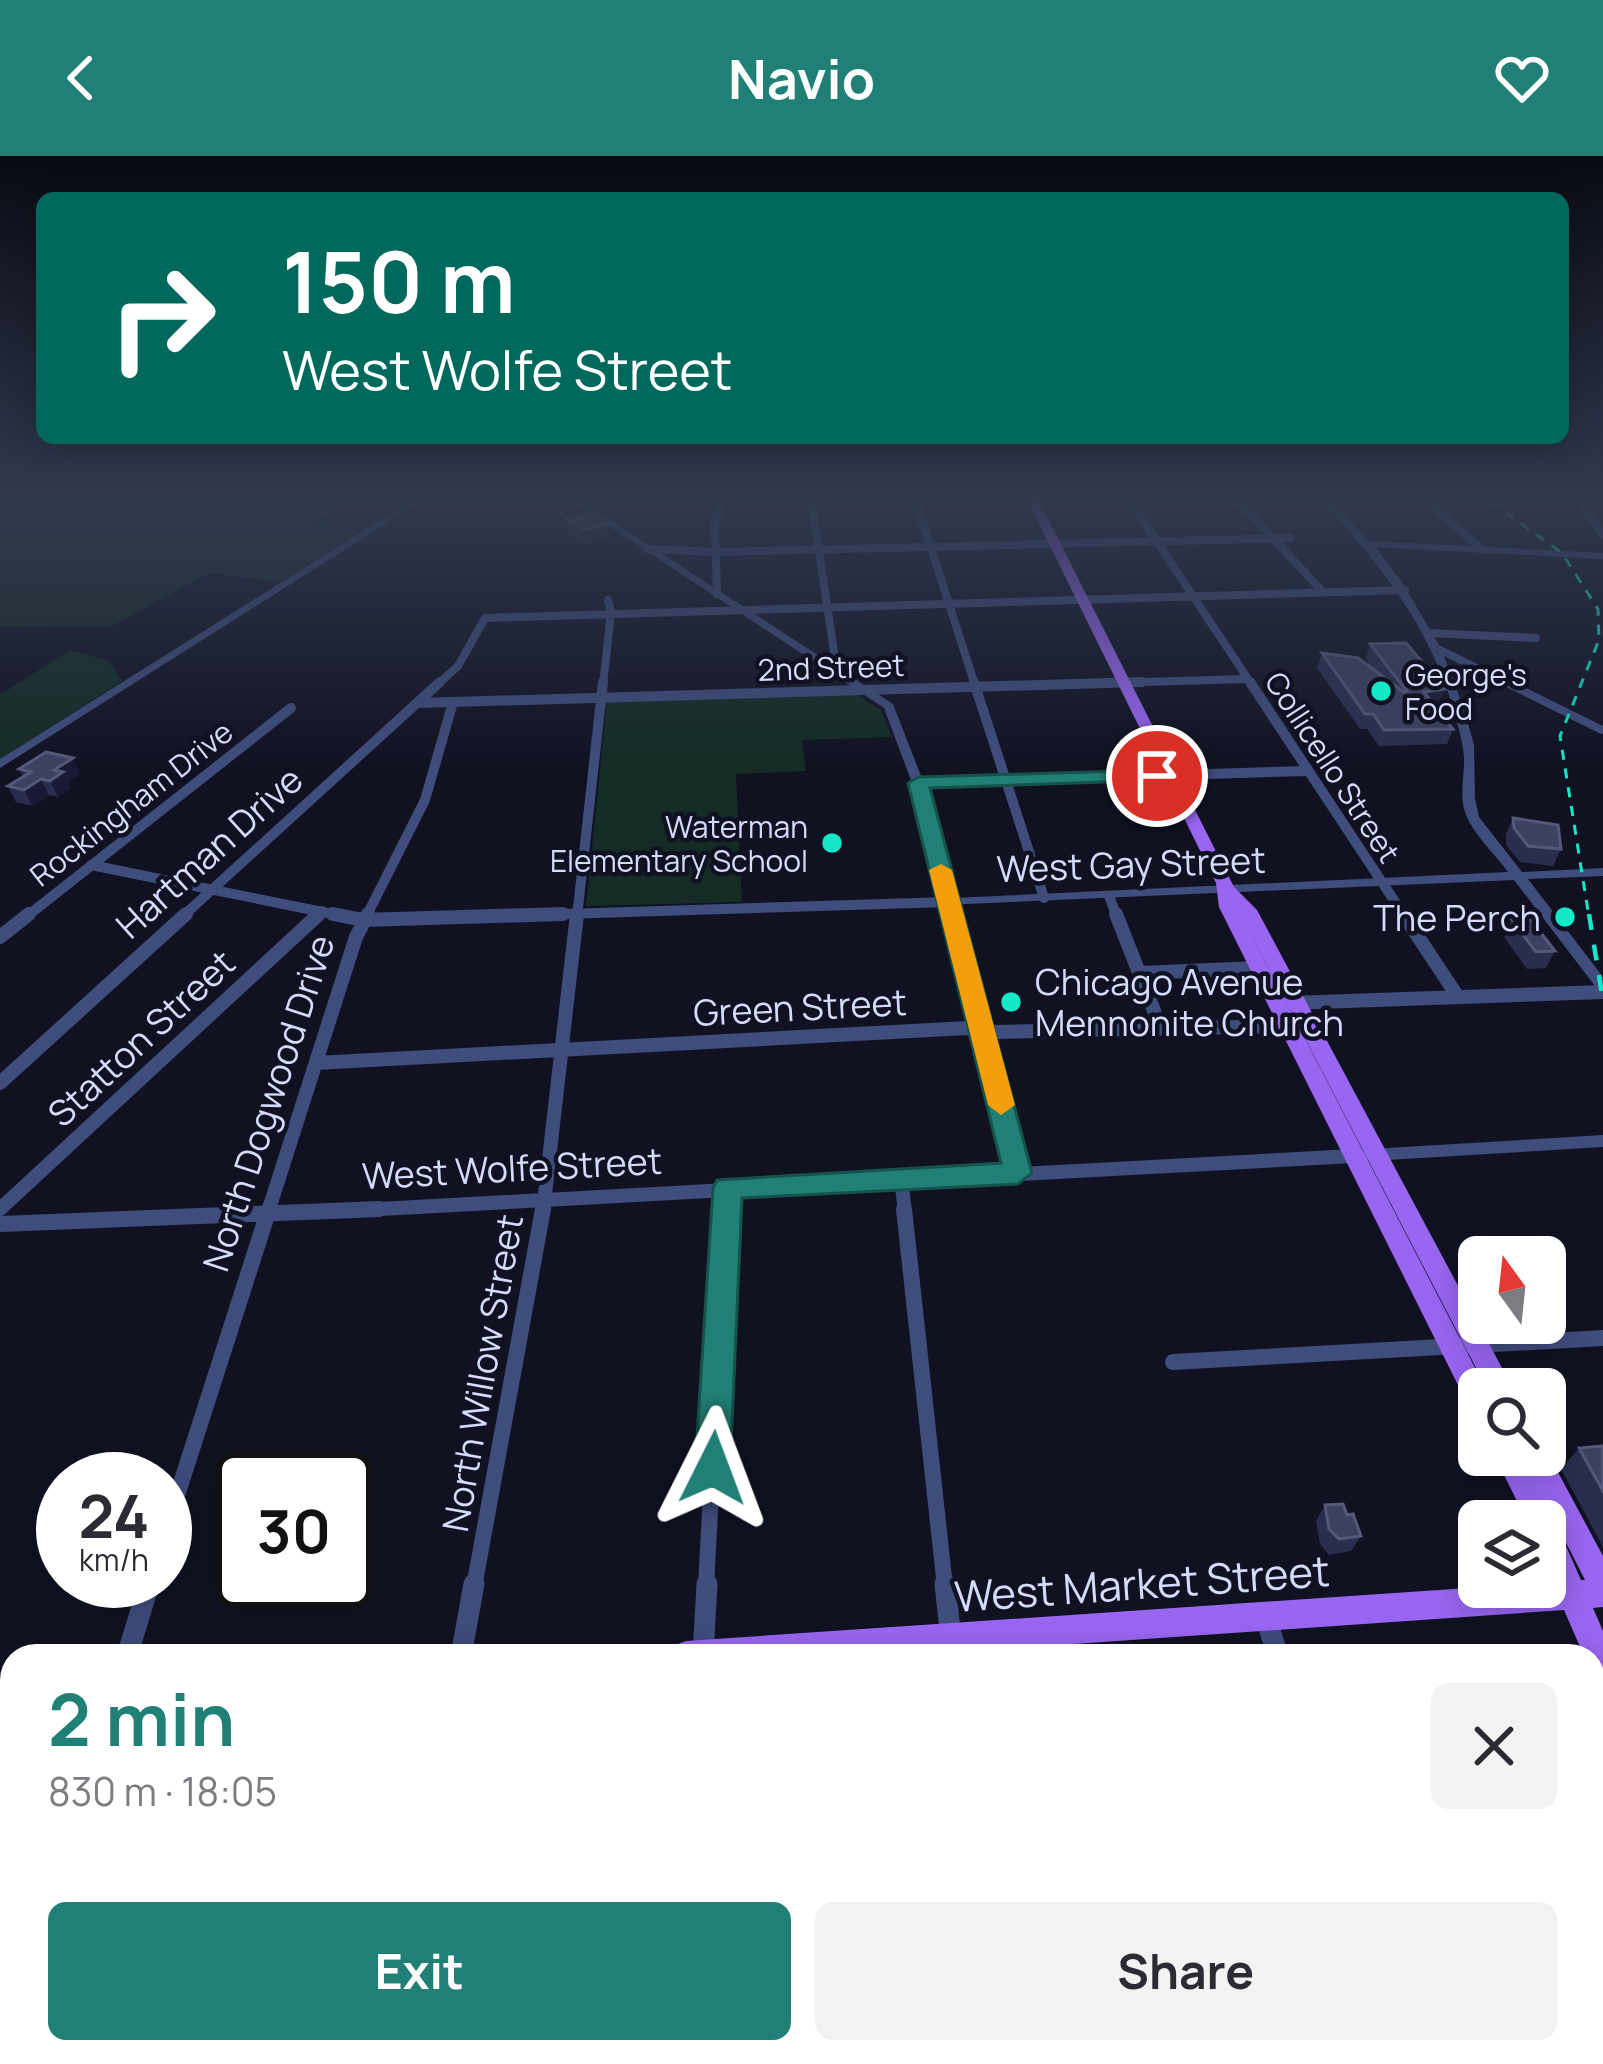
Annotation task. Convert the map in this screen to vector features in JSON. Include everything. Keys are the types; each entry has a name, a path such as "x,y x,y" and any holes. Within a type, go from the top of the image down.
{"main road":[{"path":"1078,590 1228,891 1248,910 1286,1004 1364,1155 1462,1368"},
{"path":"1228,891 1228,907 1257,968 1286,1004 1287,1025 1489,1368"},
{"path":"1544,1476 1593,1590 1600,1644"},
{"path":"1566,1556 1593,1590"},
{"name":"West Market Street","path":"928,1644 1593,1590"}],"street":[{"path":"0,764 276,590"},
{"path":"710,590 895,714 919,783 1018,1173"},
{"path":"717,590 717,595"},
{"path":"826,590 837,672"},
{"path":"946,590 1044,898"},
{"name":"Collicello Street","path":"1188,590 1458,998"},
{"path":"610,606 739,608 1403,590"},
{"path":"1405,590 1448,673 1468,746 1470,810 1603,989"},
{"name":"Hartman Drive","path":"0,1083 458,666 480,622 490,616 610,606"},
{"name":"North Willow Street","path":"463,1644 545,1199 610,606"},
{"path":"1429,634 1535,638"},
{"path":"1435,647 1603,731"},
{"name":"2nd Street","path":"418,703 1246,680"},
{"name":"North Dogwood Drive","path":"191,1452 363,920 425,800 453,702"},
{"name":"Rockingham Drive","path":"0,937 292,708"},
{"path":"919,783 1306,771"},
{"name":"West Gay Street","path":"91,865 363,920 1109,896 1603,872"},
{"path":"1109,896 1160,1026"},
{"name":"Statton Street","path":"0,1209 322,911"},
{"path":"1140,973 1257,968"},
{"path":"1286,1004 1603,989"},
{"name":"Green Street","path":"316,1063 984,1030 1287,1025"},
{"name":"West Wolfe Street","path":"0,1224 267,1216 1603,1142"},
{"path":"901,1178 951,1639"},
{"path":"704,1644 728,1188"},
{"path":"1172,1362 1603,1338"},
{"path":"131,1644 142,1608"},
{"path":"1266,1618 1274,1644"}],"green space":[{"path":"0,590 178,590 112,626 0,627"},
{"path":"70,650 109,661 122,681 0,759 0,695"},
{"path":"856,694 881,710 892,737 802,740 806,771 736,774 742,902 586,906 607,701"}],"building":[{"path":"1406,643 1445,689 1424,692 1453,729 1384,730 1373,714 1365,714 1322,653 1358,658 1412,698 1370,644"},
{"path":"46,752 73,758 54,770 63,772 50,781 41,779 24,790 8,786 31,772 19,769"},
{"path":"1513,818 1558,825 1561,849 1528,846 1514,828"},
{"path":"1512,920 1531,920 1555,951 1536,952"},
{"path":"1603,1446 1603,1491 1579,1448"},
{"path":"1343,1504 1347,1515 1353,1514 1361,1536 1339,1539 1329,1529 1325,1505"}],"railway":[{"path":"1586,590 1598,609 1599,640 1560,736 1589,917"},
{"path":"1589,914 1603,1001"}],"slow traffic":[{"path":"941,870 1001,1105"}],"place":[{"name":"George's Food","path":"1381,691"},
{"name":"Waterman Elementary School","path":"832,843"},
{"name":"The Perch","path":"1565,917"},
{"name":"Chicago Avenue Mennonite Church","path":"1011,1002"}],"route":[{"path":"713,1468 728,1188 1018,1173 919,783 1157,776"}]}
